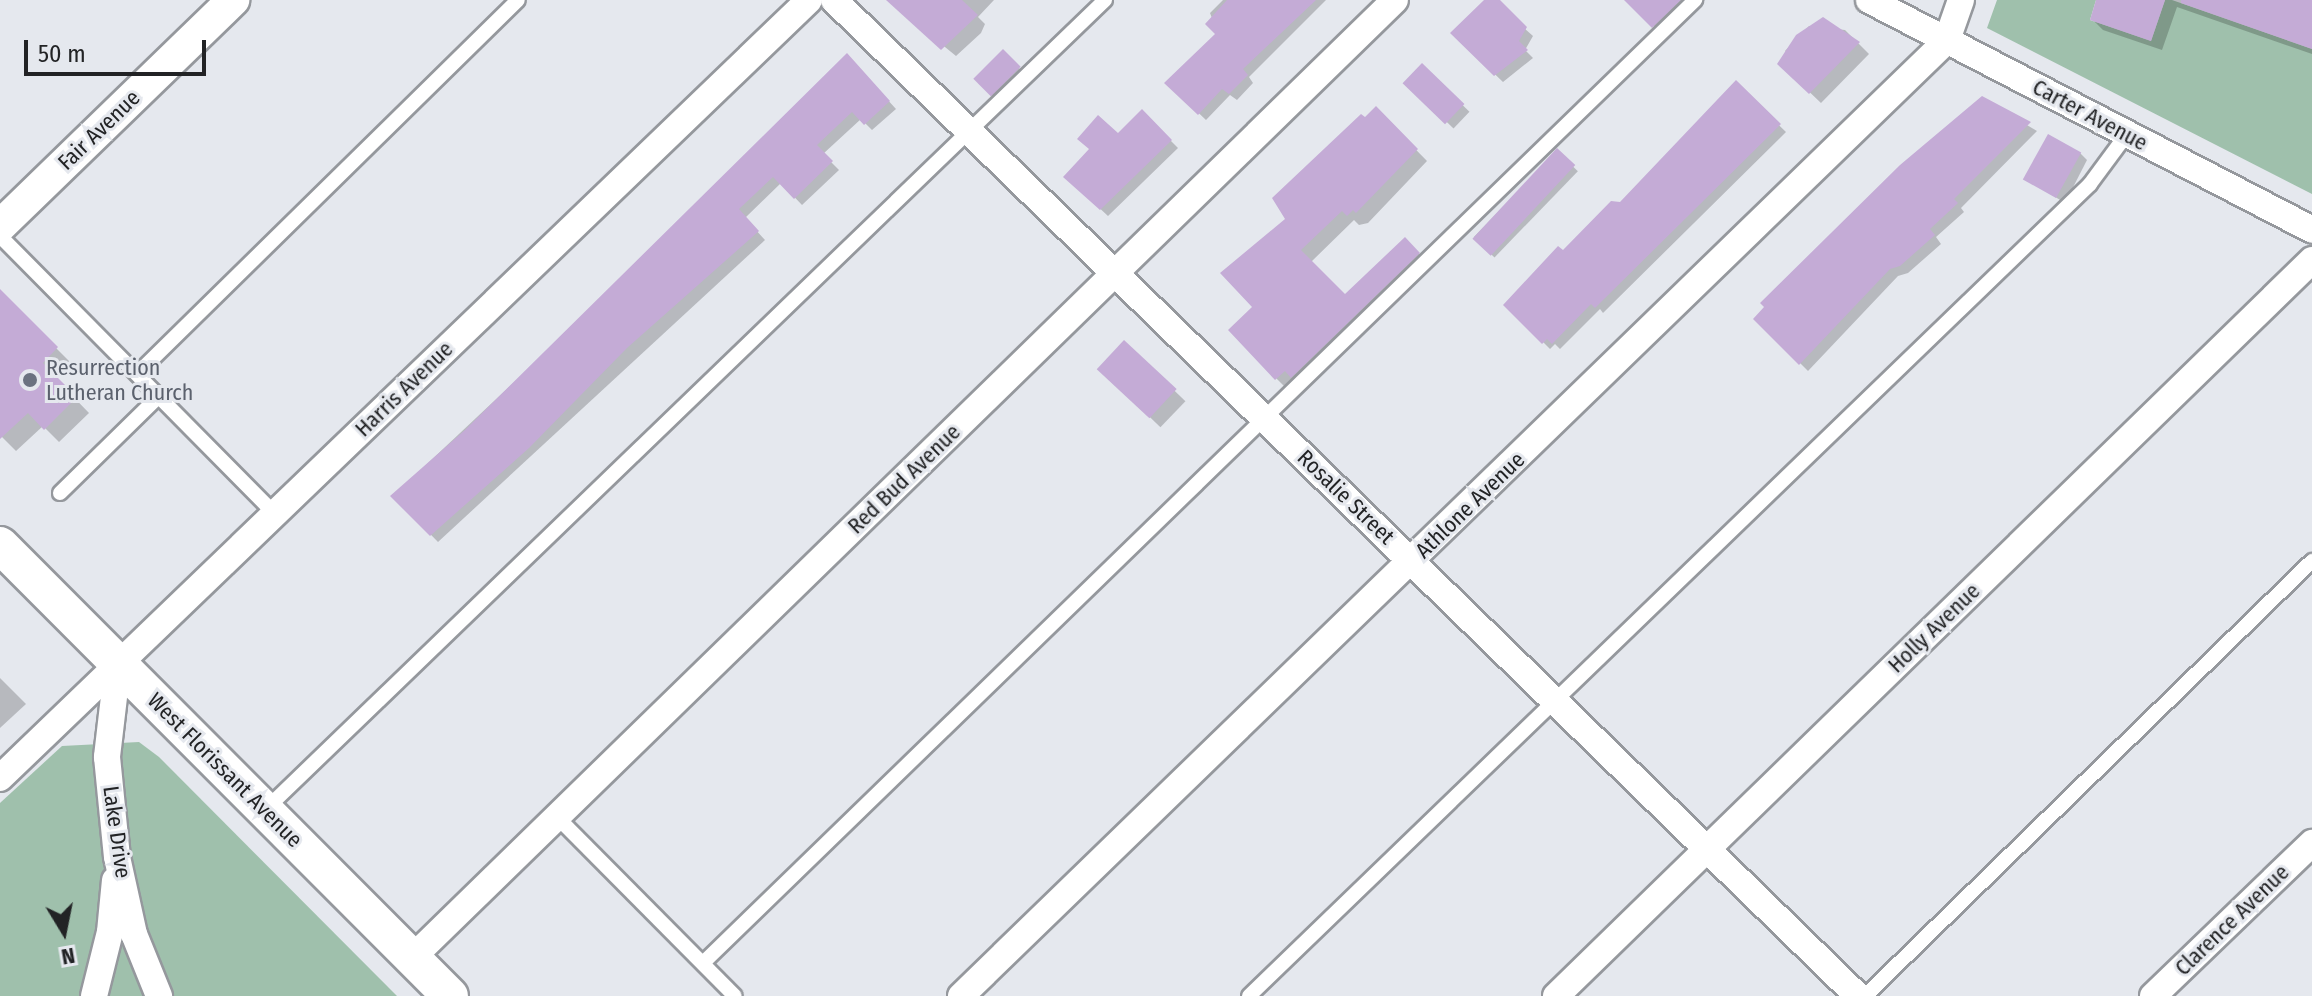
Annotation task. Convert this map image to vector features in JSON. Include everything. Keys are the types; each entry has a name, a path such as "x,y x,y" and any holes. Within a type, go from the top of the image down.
{"main road":[{"name":"West Florissant Avenue","path":"0,545 450,996"}],"street":[{"name":"Fair Avenue","path":"0,226 233,0"},
{"name":"Harris Avenue","path":"0,778 809,0"},
{"name":"Rosalie Street","path":"834,0 1858,996"},
{"name":"Red Bud Avenue","path":"413,957 1395,0"},
{"name":"Carter Avenue","path":"1869,0 2312,230"},
{"name":"Athlone Avenue","path":"961,996 1947,40 1961,0"},
{"name":"Holly Avenue","path":"1556,996 2312,260"},
{"name":"Lake Drive","path":"118,663 107,757 117,857 134,934 159,996"},
{"name":"Clarence Avenue","path":"2153,996 2312,843"},
{"path":"94,996 110,932 117,857"}],"lane":[{"path":"138,373 518,0"},
{"path":"265,810 1105,0"},
{"path":"703,963 1695,0"},
{"path":"1249,996 2090,184 2127,134"},
{"path":"0,236 274,513"},
{"path":"60,493 159,396"},
{"path":"1865,996 2312,561"},
{"path":"557,817 735,996"}],"green space":[{"path":"1997,0 2096,0 2090,20 2151,41 2165,0 2172,0 2312,49 2312,194 1987,28"},
{"path":"139,742 159,757 397,996 0,996 0,803 62,746"}],"building":[{"path":"886,0 962,0 978,15 941,50"},
{"path":"1227,0 1316,0 1243,69 1248,75 1229,94 1222,89 1198,115 1164,83 1215,34 1205,24"},
{"path":"1484,0 1500,0 1527,27 1519,41 1528,50 1494,76 1450,33"},
{"path":"1624,0 1681,0 1652,28"},
{"path":"2096,0 2165,0 2151,41 2090,20"},
{"path":"2181,0 2312,0 2312,49 2181,3"},
{"path":"1823,17 1860,42 1809,94 1777,64 1796,35"},
{"path":"1003,49 1021,67 991,96 973,79"},
{"path":"847,53 890,101 864,125 852,112 817,145 833,161 794,199 773,177 739,209 759,231 627,348 529,448 430,536 390,496 465,430"},
{"path":"1422,63 1464,104 1445,124 1403,83"},
{"path":"1736,80 1781,124 1595,308 1591,304 1552,344 1547,339 1542,344 1503,305 1558,246 1563,250 1611,201 1620,202"},
{"path":"1982,96 2031,122 1954,199 1958,203 1930,229 1935,235 1900,266 1890,269 1799,365 1753,319 1764,307 1760,303 1900,165"},
{"path":"1376,106 1418,149 1356,213 1353,210 1347,216 1342,211 1301,250 1345,294 1405,237 1420,253 1291,378 1285,371 1275,380 1228,330 1252,307 1220,273 1285,219 1272,198 1361,114 1365,117"},
{"path":"1142,109 1172,140 1100,210 1063,177 1089,149 1077,139 1098,115 1118,133"},
{"path":"2048,134 2081,152 2056,198 2023,179"},
{"path":"1557,148 1575,165 1491,256 1472,239"},
{"name":"Resurrection Lutheran Church","path":"0,289 58,347 43,363 77,397 44,430 28,413 0,439"},
{"path":"1124,340 1177,389 1149,418 1097,369"}],"place":[{"name":"Resurrection Lutheran Church","path":"30,380"}]}
